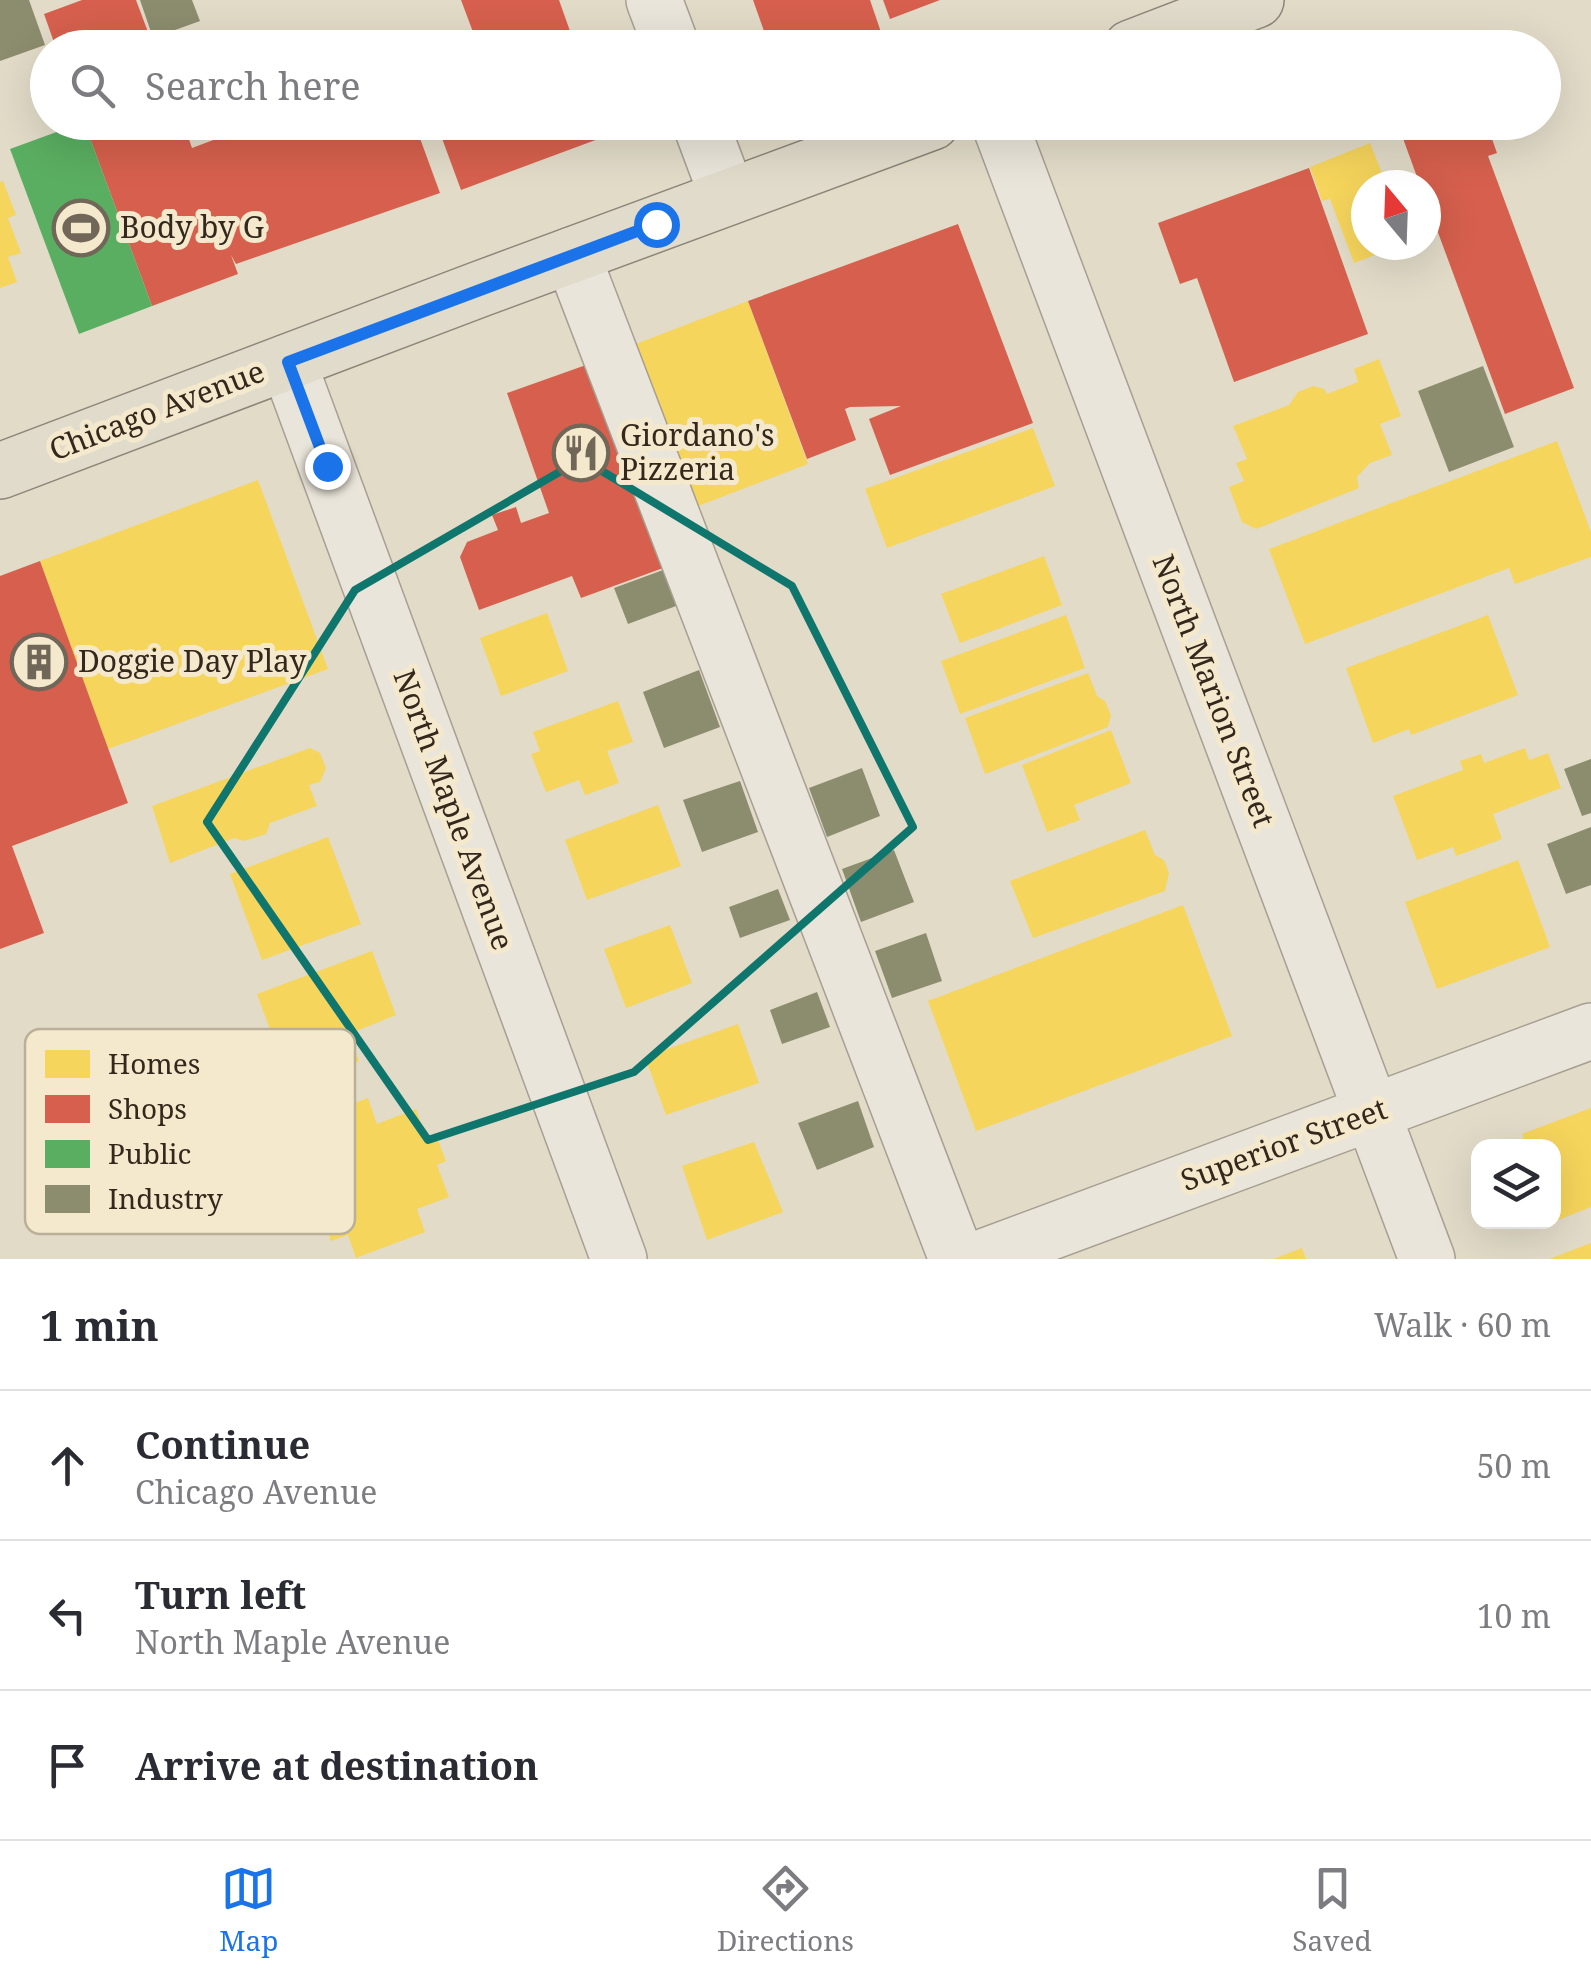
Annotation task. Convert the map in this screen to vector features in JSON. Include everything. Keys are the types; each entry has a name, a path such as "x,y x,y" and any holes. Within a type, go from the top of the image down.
{"main road":[{"path":"1177,30 1256,0"},
{"name":"Chicago Avenue","path":"0,471 883,140"}],"street":[{"path":"654,0 665,30"},
{"path":"707,140 728,197"},
{"name":"North Marion Street","path":"1006,140 1427,1259"},
{"path":"572,255 956,1259"},
{"name":"North Maple Avenue","path":"288,362 618,1259"},
{"name":"Superior Street","path":"978,1259 1591,1031"}],"highlighted area":[{"path":"582,459 792,586 913,827 634,1072 428,1140 207,822 355,590"}],"building: Homes":[{"path":"1370,143 1381,170 1351,170 1351,255 1330,199 1322,201 1310,167"},
{"path":"3,181 16,215 8,218 21,253 8,257 17,282 0,288 0,182"},
{"path":"748,301 808,464 693,508 633,345"},
{"path":"1379,359 1401,416 1380,424 1392,455 1370,463 1357,477 1359,488 1256,529 1242,522 1229,487 1244,481 1236,463 1247,459 1233,426 1289,405 1298,392 1313,386 1327,394 1358,382 1354,369"},
{"path":"1033,428 1055,486 887,548 865,489"},
{"path":"1557,441 1591,532 1591,557 1515,584 1509,568 1305,644 1269,549"},
{"path":"258,480 328,669 108,749 40,561"},
{"path":"1044,556 1062,605 960,643 941,594"},
{"path":"547,613 568,671 501,696 480,638"},
{"path":"1066,615 1085,668 960,714 941,661"},
{"path":"1488,615 1518,695 1411,735 1409,729 1373,743 1346,668"},
{"path":"1088,673 1097,696 1105,701 1111,715 1108,727 985,774 965,718"},
{"path":"618,701 633,742 607,751 619,783 585,795 579,780 546,792 531,754 540,751 533,732"},
{"path":"1111,730 1131,783 1074,805 1080,820 1047,832 1022,765"},
{"path":"310,748 320,753 326,768 320,782 309,785 317,806 270,823 266,834 244,841 234,838 170,863 152,806"},
{"path":"1525,748 1529,760 1548,753 1561,788 1493,814 1502,839 1456,856 1453,847 1417,860 1393,796 1463,770 1460,761 1481,754 1484,763"},
{"path":"658,805 681,866 587,900 565,840"},
{"path":"1145,830 1155,855 1164,860 1169,873 1165,891 1033,938 1010,881"},
{"path":"328,837 361,924 262,960 230,874"},
{"path":"1518,860 1550,947 1437,989 1405,902"},
{"path":"1183,905 1232,1036 976,1131 928,1001"},
{"path":"670,925 692,983 626,1008 604,949"},
{"path":"372,951 396,1015 355,1032 270,1029 257,994"},
{"path":"738,1024 759,1083 666,1115 645,1057"},
{"path":"368,1098 377,1124 416,1109 428,1141 437,1138 446,1161 437,1165 449,1197 417,1209 425,1232 356,1258 348,1235 331,1241 328,1234 355,1234 355,1103"},
{"path":"1591,1108 1591,1207 1561,1219 1561,1139 1521,1139 1522,1134"},
{"path":"754,1142 783,1212 707,1240 682,1166"},
{"path":"1591,1243 1591,1259 1549,1259"},
{"path":"1302,1248 1306,1259 1273,1259"}],"building: Shops":[{"path":"82,0 136,0 147,30 50,30 44,14"},
{"path":"461,0 559,0 570,30 472,30"},
{"path":"753,0 870,0 880,30 764,30"},
{"path":"883,0 940,0 890,19"},
{"path":"91,140 189,140 192,148 213,140 421,140 440,193 236,264 231,255 238,274 152,306"},
{"path":"443,140 596,140 461,190"},
{"path":"1404,140 1492,140 1497,153 1488,156 1574,388 1505,414 1441,241 1441,170 1415,170"},
{"path":"1309,168 1368,334 1234,382 1197,278 1180,284 1158,223"},
{"path":"958,224 1033,423 890,475 869,419 901,406 850,407 845,409 856,440 807,459 748,301"},
{"name":"Giordano's Pizzeria","path":"600,360 674,564 581,598 572,576 479,610 460,557 467,542 498,530 492,515 516,507 521,523 549,513 507,393"},
{"name":"Doggie Day Play","path":"40,561 128,803 12,846 44,933 0,949 0,576"}],"building: Public":[{"name":"Body by G","path":"35,140 91,140 152,306 79,334 10,149"}],"building: Industry":[{"path":"0,0 29,0 40,30 30,30 30,50 0,61"},
{"path":"140,0 192,0 200,21 175,30 150,30"},
{"path":"1483,366 1514,447 1449,472 1418,391"},
{"path":"663,570 676,606 628,624 614,588"},
{"path":"699,670 720,727 664,748 643,692"},
{"path":"1591,759 1591,813 1582,816 1564,769"},
{"path":"862,768 880,816 827,837 809,788"},
{"path":"740,781 758,832 702,852 683,800"},
{"path":"1591,827 1591,885 1566,894 1547,844"},
{"path":"894,850 914,902 861,922 842,869"},
{"path":"778,889 790,920 740,938 729,907"},
{"path":"926,933 942,981 892,998 875,951"},
{"path":"817,992 830,1027 782,1044 770,1010"},
{"path":"858,1101 874,1147 817,1170 798,1123"}],"place":[{"name":"Body by G","path":"81,228"},
{"name":"Giordano's Pizzeria","path":"581,453"},
{"name":"Doggie Day Play","path":"39,662"}],"route":[{"path":"327,466 288,362 656,224"}]}
